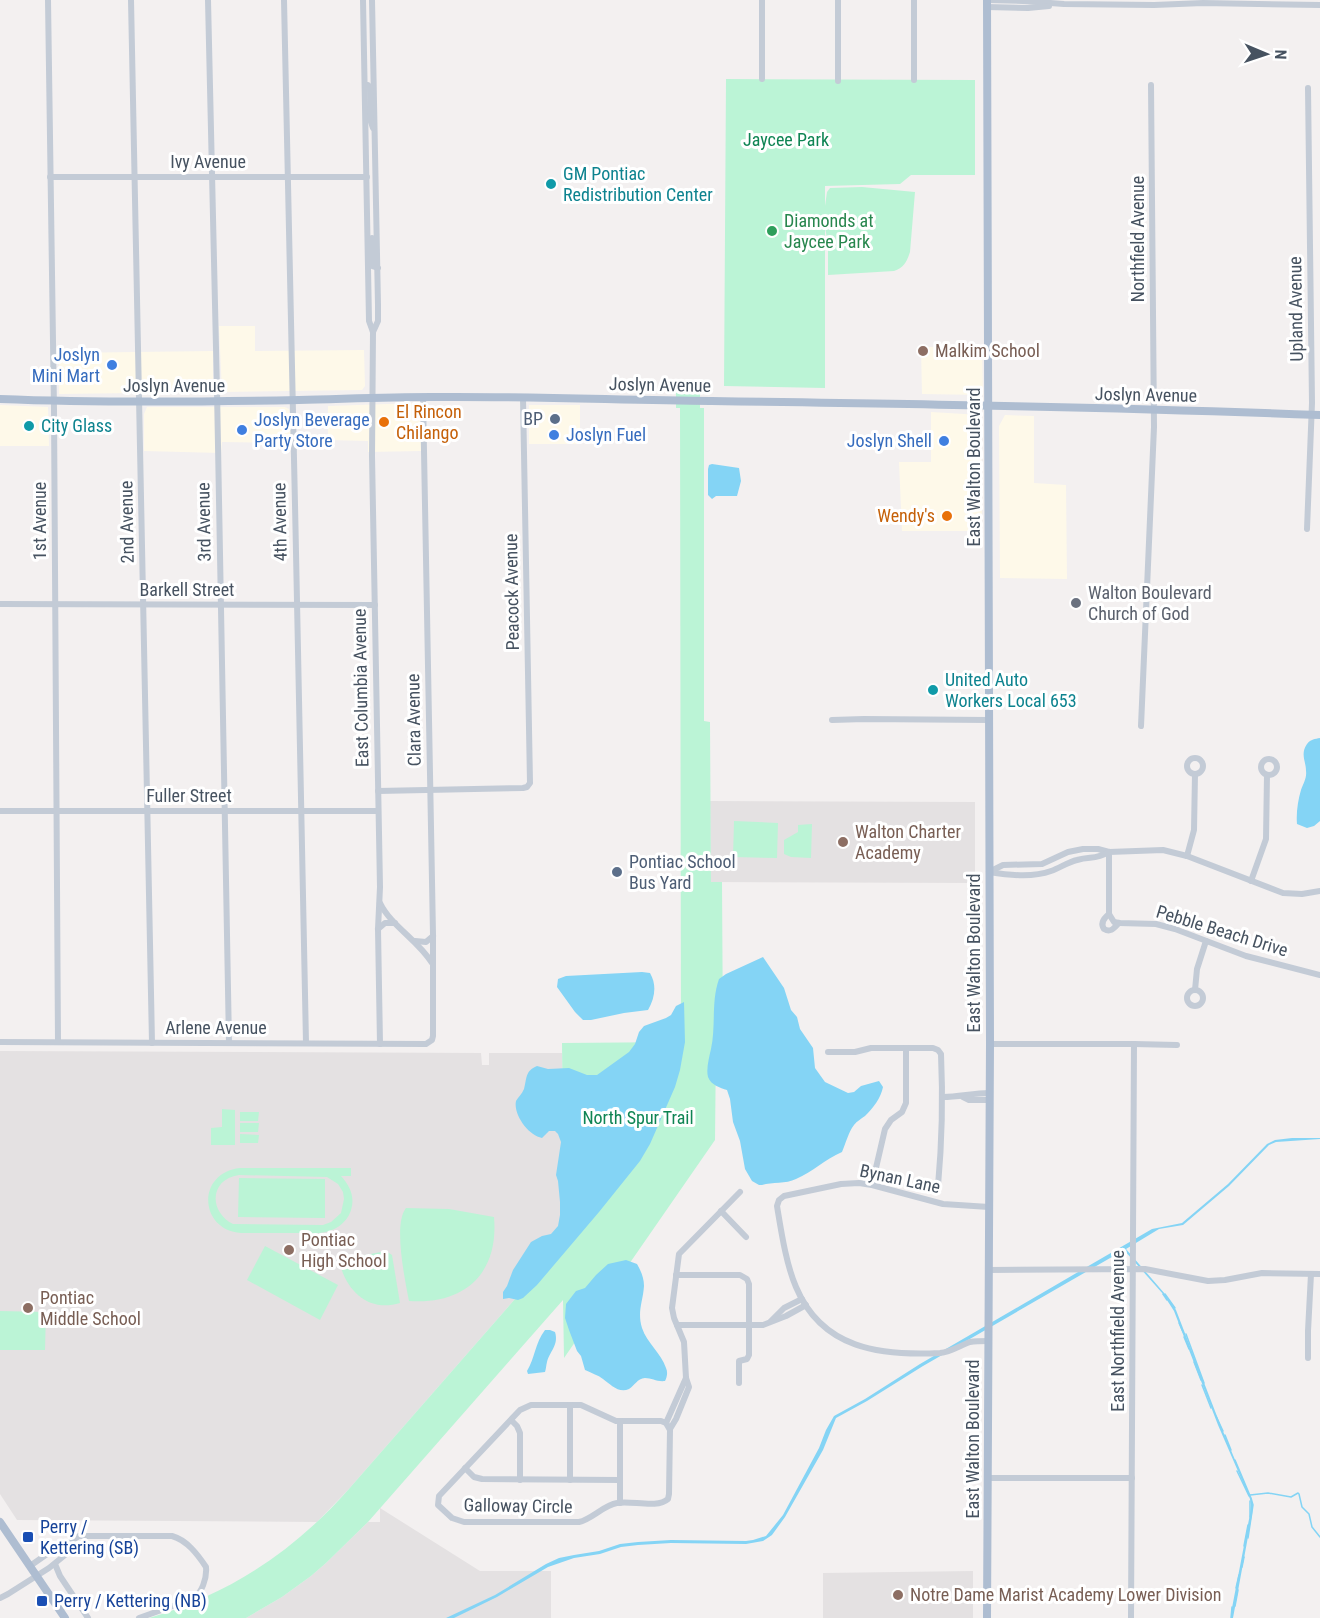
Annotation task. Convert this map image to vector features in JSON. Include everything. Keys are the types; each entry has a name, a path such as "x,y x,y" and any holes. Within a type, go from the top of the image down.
{"main road":[{"name":"East Walton Boulevard","path":"987,2 990,1044 987,1618"},
{"name":"Joslyn Avenue","path":"0,399 140,401 523,398 989,405 1316,415"},
{"path":"0,1522 64,1618"}],"street":[{"name":"1st Avenue","path":"48,0 58,1042"},
{"name":"2nd Avenue","path":"131,0 152,1042"},
{"name":"3rd Avenue","path":"208,0 229,1043"},
{"name":"4th Avenue","path":"284,0 306,1043"},
{"name":"East Columbia Avenue","path":"363,0 369,321 373,332 372,456 380,902 378,929 380,1044"},
{"name":"East Columbia Avenue","path":"372,0 378,267 378,321 373,332"},
{"path":"762,0 762,79"},
{"path":"838,0 838,81"},
{"path":"914,0 914,80"},
{"path":"987,2 1320,5"},
{"name":"East Columbia Avenue","path":"365,85 370,87 371,122 376,141"},
{"name":"Northfield Avenue","path":"1141,726 1154,410 1151,85"},
{"name":"Upland Avenue","path":"1307,529 1316,415 1308,88"},
{"name":"Ivy Avenue","path":"50,177 367,177"},
{"name":"East Columbia Avenue","path":"367,210 371,233 372,266 378,267"},
{"name":"Clara Avenue","path":"423,397 433,935 433,1036 431,1042"},
{"name":"Peacock Avenue","path":"430,790 523,788 530,782 523,398"},
{"name":"Barkell Street","path":"0,604 375,605"},
{"path":"832,720 989,720"},
{"path":"1187,856 1194,830 1195,774"},
{"path":"1251,881 1266,839 1267,775"},
{"path":"378,791 430,790"},
{"name":"Fuller Street","path":"0,811 378,811"},
{"path":"989,872 1003,865 1033,865 1046,862 1079,849 1098,849 1109,852 1160,850 1187,856 1277,891 1290,894 1320,891"},
{"path":"989,872 1003,874 1049,872 1077,860 1098,858 1109,852"},
{"path":"1109,852 1109,914 1113,921 1119,923"},
{"path":"1032,874 1033,865"},
{"path":"380,902 395,923 415,941 432,963"},
{"name":"Pebble Beach Drive","path":"1109,914 1102,924 1107,931 1114,929 1119,923 1155,924 1175,929 1250,957 1320,975"},
{"path":"378,929 385,923 395,923"},
{"path":"415,941 426,942 433,935"},
{"path":"1195,990 1197,969 1206,941"},
{"name":"Arlene Avenue","path":"0,1042 380,1044 426,1044 431,1042"},
{"path":"990,1044 1177,1045"},
{"name":"East Northfield Avenue","path":"1131,1618 1134,1044"},
{"path":"828,1052 852,1052 868,1048 934,1048 940,1052 943,1097 938,1186"},
{"path":"872,1185 885,1129 891,1120 902,1112 906,1103 906,1048"},
{"path":"943,1097 963,1097 969,1094 989,1097"},
{"name":"Bynan Lane","path":"804,1302 795,1286 790,1270 777,1207 778,1201 784,1196 859,1183 943,1204 989,1207"},
{"path":"668,1426 682,1383 686,1378 684,1346 672,1305 678,1255 740,1192"},
{"path":"721,1211 746,1237"},
{"path":"989,1270 1133,1269 1160,1271 1208,1281 1262,1273 1320,1274"},
{"path":"1308,1358 1311,1274"},
{"path":"676,1275 740,1275 745,1277 749,1284 749,1355 745,1360 739,1361 739,1383"},
{"path":"677,1325 763,1325 771,1321 784,1308 804,1302 818,1321 832,1333 852,1344 874,1351 942,1353 973,1342 988,1341"},
{"name":"Galloway Circle","path":"529,1405 586,1406 613,1420 620,1421 661,1421 668,1426 669,1494 668,1499 661,1503 615,1503 579,1522 459,1521 439,1506 439,1495 521,1409 529,1405"},
{"path":"570,1405 570,1480"},
{"path":"511,1420 520,1433 520,1480"},
{"path":"620,1421 620,1503"},
{"path":"465,1468 474,1477 480,1479 620,1480"},
{"path":"988,1478 1132,1478"},
{"path":"30,1566 75,1537 172,1536 180,1538 206,1567 207,1571 199,1594 192,1599 139,1618"},
{"path":"0,1598 55,1564 66,1554 68,1543"},
{"path":"55,1564 60,1576 88,1618"}],"shaded area":[{"path":"219,326 255,326 255,351 364,350 365,386 362,390 222,392"},
{"path":"921,347 982,347 983,395 922,394"},
{"path":"213,351 213,392 59,394 59,353"},
{"path":"418,403 421,407 421,451 368,452 368,441 328,440 328,406"},
{"path":"0,405 48,407 49,446 0,446"},
{"path":"529,405 580,405 580,444 529,444"},
{"path":"147,407 285,407 289,409 292,443 222,442 221,453 144,451 144,414"},
{"path":"931,412 981,415 982,531 902,531 899,462 931,462"},
{"path":"1005,415 1034,416 1034,483 1066,485 1067,579 1000,578 999,426"},
{"name":"Walton Charter Academy","path":"710,801 975,802 975,883 711,882"},
{"name":"Pontiac High School","path":"0,1051 481,1053 482,1065 489,1065 489,1053 562,1053 564,1243 348,1490 317,1522 17,1520 0,1494"},
{"path":"380,1508 480,1571 551,1571 551,1618 246,1618 282,1597 311,1576 368,1522 380,1522"},
{"name":"Notre Dame Marist Academy Lower Division","path":"973,1571 973,1618 823,1618 823,1573"}],"green space":[{"name":"Jaycee Park","path":"726,79 975,80 975,175 911,175 900,184 825,186 825,206 827,192 830,188 862,187 915,192 910,252 905,264 897,270 828,275 828,244 825,227 825,388 724,386"},
{"name":"North Spur Trail","path":"676,385 700,386 700,408 704,408 704,721 710,722 711,882 722,882 723,1042 716,1043 715,1140 564,1358 563,1300 368,1522 311,1576 282,1597 246,1618 149,1618 206,1597 233,1583 258,1568 305,1533 348,1490 564,1243 562,1043 681,1042 680,408 676,408"},
{"path":"734,821 778,823 777,858 733,857"},
{"path":"812,824 811,858 791,857 784,854 784,840 798,832 798,825"},
{"path":"222,1109 235,1110 235,1145 211,1145 211,1128 222,1127"},
{"path":"240,1112 259,1112 258,1121 240,1121"},
{"path":"240,1123 259,1123 258,1132 240,1132"},
{"path":"240,1134 259,1135 258,1143 240,1143"},
{"path":"240,1168 351,1168 351,1176 341,1176 352,1194 351,1211 339,1226 323,1233 241,1233 227,1230 217,1222 208,1201 210,1190 216,1180 226,1172","holes":["239,1175 327,1177 338,1184 344,1199 341,1213 331,1222 323,1225 233,1224 219,1211 216,1204 216,1196 222,1183"]},
{"path":"239,1178 325,1179 325,1218 238,1217"},
{"path":"406,1208 449,1209 494,1217 491,1254 484,1269 474,1282 462,1291 447,1297 429,1301 409,1301 400,1239 400,1226"},
{"path":"265,1246 338,1285 320,1320 247,1280"},
{"path":"386,1251 392,1255 400,1303 378,1305 368,1302 352,1289 339,1260"},
{"path":"0,1311 46,1312 45,1350 0,1350"}],"water":[{"path":"712,464 739,468 741,481 737,496 716,496 712,499 708,495 708,469"},
{"path":"1320,738 1320,821 1307,828 1297,824 1299,798 1306,776 1304,751 1310,741"},
{"path":"763,957 784,988 800,1029 813,1048 815,1068 825,1082 848,1093 854,1092 861,1086 879,1081 883,1087 874,1106 852,1128 842,1152 792,1181 759,1185 752,1181 745,1169 727,1090 711,1082 707,1071 719,979"},
{"path":"650,973 654,982 654,996 648,1010 583,1020 557,987 558,979 566,976"},
{"path":"684,1002 685,1042 680,1070 650,1144 640,1161 537,1285 523,1298 503,1299 503,1292 513,1270 531,1242 551,1234 558,1226 560,1215 556,1175 561,1142 558,1134 555,1131 549,1131 542,1138 537,1136 527,1129 517,1112 516,1101 524,1089 528,1073 537,1066 548,1069 569,1068 587,1075 597,1075 629,1052 644,1026 671,1015 676,1006"},
{"path":"1320,1139 1276,1142 1269,1145 1229,1186 1183,1225 1159,1229 1126,1249 1165,1294 1176,1310 1251,1498 1252,1515 1233,1618 1231,1618 1232,1608 1250,1514 1250,1499 1218,1425 1174,1311 1163,1294 1124,1250 836,1418 823,1450 785,1517 772,1535 763,1541 746,1544 638,1545 574,1558 548,1567 497,1597 454,1618 446,1618 495,1595 559,1558 638,1542 746,1541 766,1536 783,1515 834,1416 1152,1229 1182,1223 1228,1184 1267,1144 1275,1140"},
{"path":"626,1260 637,1264 642,1275 644,1286 640,1311 642,1328 664,1363 667,1376 665,1381 645,1378 629,1389 622,1390 585,1370 565,1318 566,1304 576,1291 585,1288 608,1264"},
{"path":"545,1330 555,1332 556,1337 545,1372 528,1374 527,1371"}],"waterway":[{"path":"1163,1294 1167,1300"},
{"path":"1165,1294 1175,1308"},
{"path":"1179,1323 1183,1332"},
{"path":"1186,1334 1204,1383"},
{"path":"1184,1337 1189,1349"},
{"path":"1194,1362 1201,1380"},
{"path":"1202,1385 1211,1408"},
{"path":"1216,1416 1223,1431"},
{"path":"1225,1435 1231,1450"},
{"path":"1235,1460 1253,1505 1248,1538"},
{"path":"1237,1471 1249,1496"},
{"path":"1250,1495 1268,1493 1291,1497 1298,1493 1302,1507 1309,1514 1312,1527 1320,1537"},
{"path":"1250,1501 1250,1517"},
{"path":"1244,1546 1248,1525"},
{"path":"1242,1567 1244,1557"},
{"path":"1236,1588 1239,1575"},
{"path":"1235,1606 1238,1590"},
{"path":"1231,1618 1232,1607"}],"place":[{"name":"GM Pontiac Redistribution Center","path":"551,184"},
{"name":"Diamonds at Jaycee Park","path":"772,231"},
{"name":"Malkim School","path":"923,351"},
{"name":"Joslyn Mini Mart","path":"112,365"},
{"name":"BP","path":"555,419"},
{"name":"El Rincon Chilango","path":"384,422"},
{"name":"City Glass","path":"29,426"},
{"name":"Joslyn Beverage Party Store","path":"242,430"},
{"name":"Joslyn Fuel","path":"554,435"},
{"name":"Joslyn Shell","path":"944,441"},
{"name":"Wendy's","path":"947,516"},
{"name":"Walton Boulevard Church of God","path":"1076,603"},
{"name":"United Auto Workers Local 653","path":"933,690"},
{"name":"Walton Charter Academy","path":"843,842"},
{"name":"Pontiac School Bus Yard","path":"617,872"},
{"name":"Pontiac High School","path":"289,1250"},
{"name":"Pontiac Middle School","path":"28,1308"},
{"name":"Perry / Kettering (SB)","path":"28,1537"},
{"name":"Notre Dame Marist Academy Lower Division","path":"898,1595"},
{"name":"Perry / Kettering (NB)","path":"42,1601"}]}
